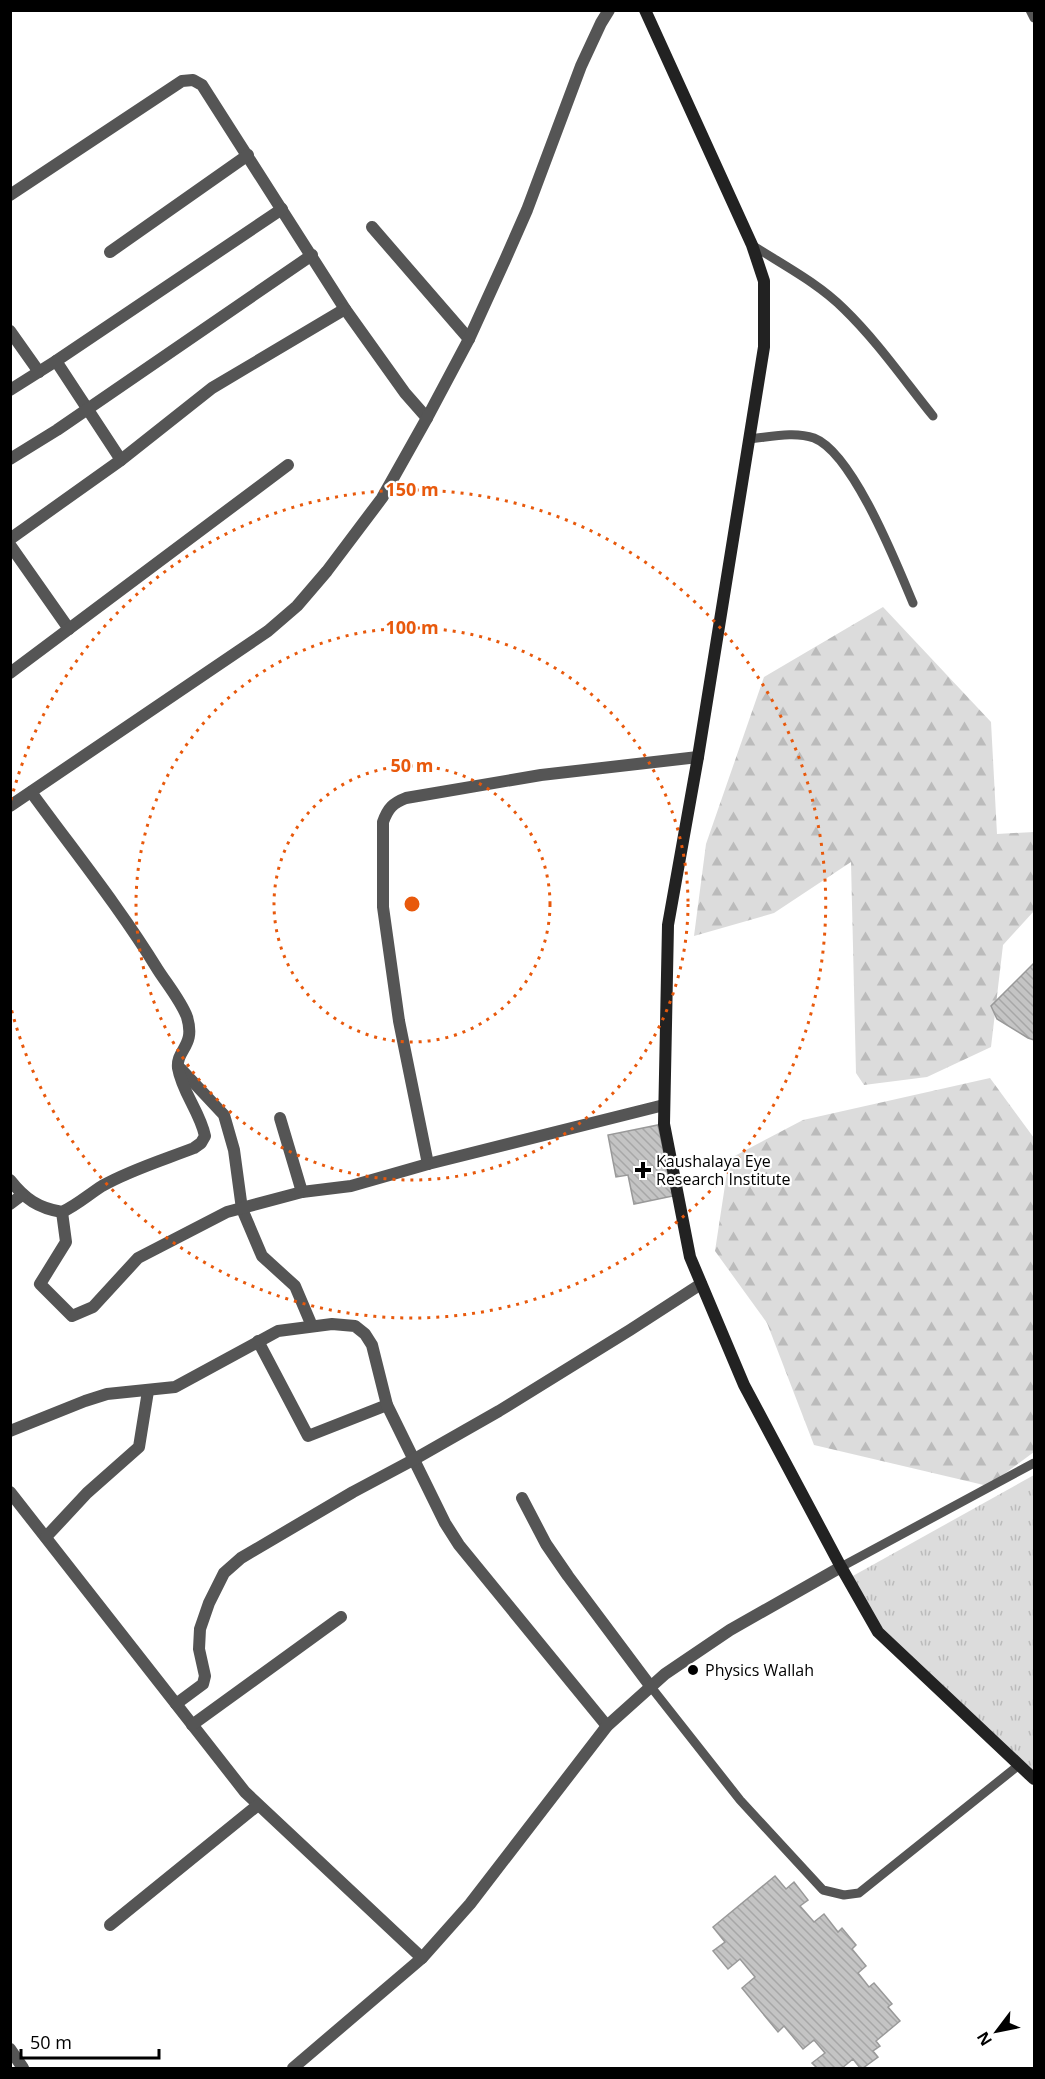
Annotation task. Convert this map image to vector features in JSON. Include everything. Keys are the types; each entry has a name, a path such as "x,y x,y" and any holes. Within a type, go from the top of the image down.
{"main road":[{"path":"645,10 752,245 764,281 764,347 698,757 668,925 664,1124 690,1257 744,1385 840,1567 878,1632 1035,1779"}],"street":[{"path":"10,806 268,631 297,606 327,571 382,498 469,339 527,210 580,66 609,10"},
{"path":"10,195 182,81 193,80 202,85 345,309 405,393 427,418"},
{"path":"110,252 248,155"},
{"path":"10,390 282,209"},
{"path":"372,227 469,339"},
{"path":"10,459 312,255"},
{"path":"10,539 121,460 212,388 345,309"},
{"path":"10,332 39,372"},
{"path":"56,361 121,460"},
{"path":"10,673 288,465"},
{"path":"10,545 69,629"},
{"path":"428,1164 399,1021 383,907 383,822 388,809 396,802 406,798 541,775 698,757"},
{"path":"10,1180 22,1195 36,1205 62,1212 76,1206 100,1187 120,1177 194,1148 205,1136 202,1122 183,1084 178,1066 181,1054 189,1042 190,1032 186,1014 142,944 31,792"},
{"path":"178,1066 224,1115 234,1150 242,1209 262,1256 296,1286 312,1326"},
{"path":"62,1212 66,1242 40,1284 72,1316 93,1308 138,1258 227,1212 302,1192 351,1186 428,1164 664,1105"},
{"path":"280,1118 302,1192"},
{"path":"10,1204 22,1195"},
{"path":"176,1704 203,1684 205,1676 199,1649 200,1629 209,1603 224,1574 251,1552 519,1399 701,1284"},
{"path":"10,1431 107,1394 176,1387 278,1331 332,1324 355,1326 365,1334 372,1345 387,1405 445,1523 459,1545 608,1726"},
{"path":"258,1341 308,1436 387,1405"},
{"path":"45,1537 87,1493 139,1447 148,1391"},
{"path":"10,1492 245,1792 422,1958"},
{"path":"522,1498 546,1544 651,1687"},
{"path":"293,2068 422,1958 470,1904 608,1726 665,1674 730,1630 840,1567"},
{"path":"192,1725 341,1617"},
{"path":"110,1925 258,1805"},
{"path":"10,2049 23,2068"}],"lane":[{"path":"1030,10 1035,18"},
{"path":"752,245 801,276 844,308 933,416"},
{"path":"749,439 796,435 813,438 826,444 843,465 871,510 889,545 913,603"},
{"path":"840,1567 1035,1463"},
{"path":"651,1687 740,1800 823,1890 844,1895 859,1893 1019,1765"}],"green space":[{"path":"883,607 991,722 997,834 1034,832 1034,911 1003,945 991,1047 927,1077 864,1085 856,1073 851,862 774,913 694,936 706,844 764,677"},
{"path":"990,1078 1034,1138 1034,1452 988,1486 814,1445 767,1323 715,1251 729,1159 803,1120"},
{"path":"1034,1475 1034,1779 878,1632 851,1577"}],"building":[{"path":"1034,963 1034,1040 997,1019 991,1006"},
{"path":"658,1125 673,1196 634,1204 628,1175 616,1177 608,1135"},
{"path":"775,1876 786,1889 794,1882 808,1900 800,1906 814,1922 824,1914 838,1932 842,1928 856,1945 852,1949 866,1966 858,1973 869,1987 874,1983 892,2004 888,2007 900,2021 876,2041 880,2046 873,2051 878,2057 863,2068 860,2068 853,2059 842,2068 817,2068 812,2063 825,2053 814,2040 803,2049 784,2026 778,2032 742,1988 755,1977 740,1959 728,1969 713,1951 725,1942 713,1927"}],"place":[{"name":"Kaushalaya Eye Research Institute","path":"643,1170"},
{"name":"Physics Wallah","path":"693,1670"}]}
